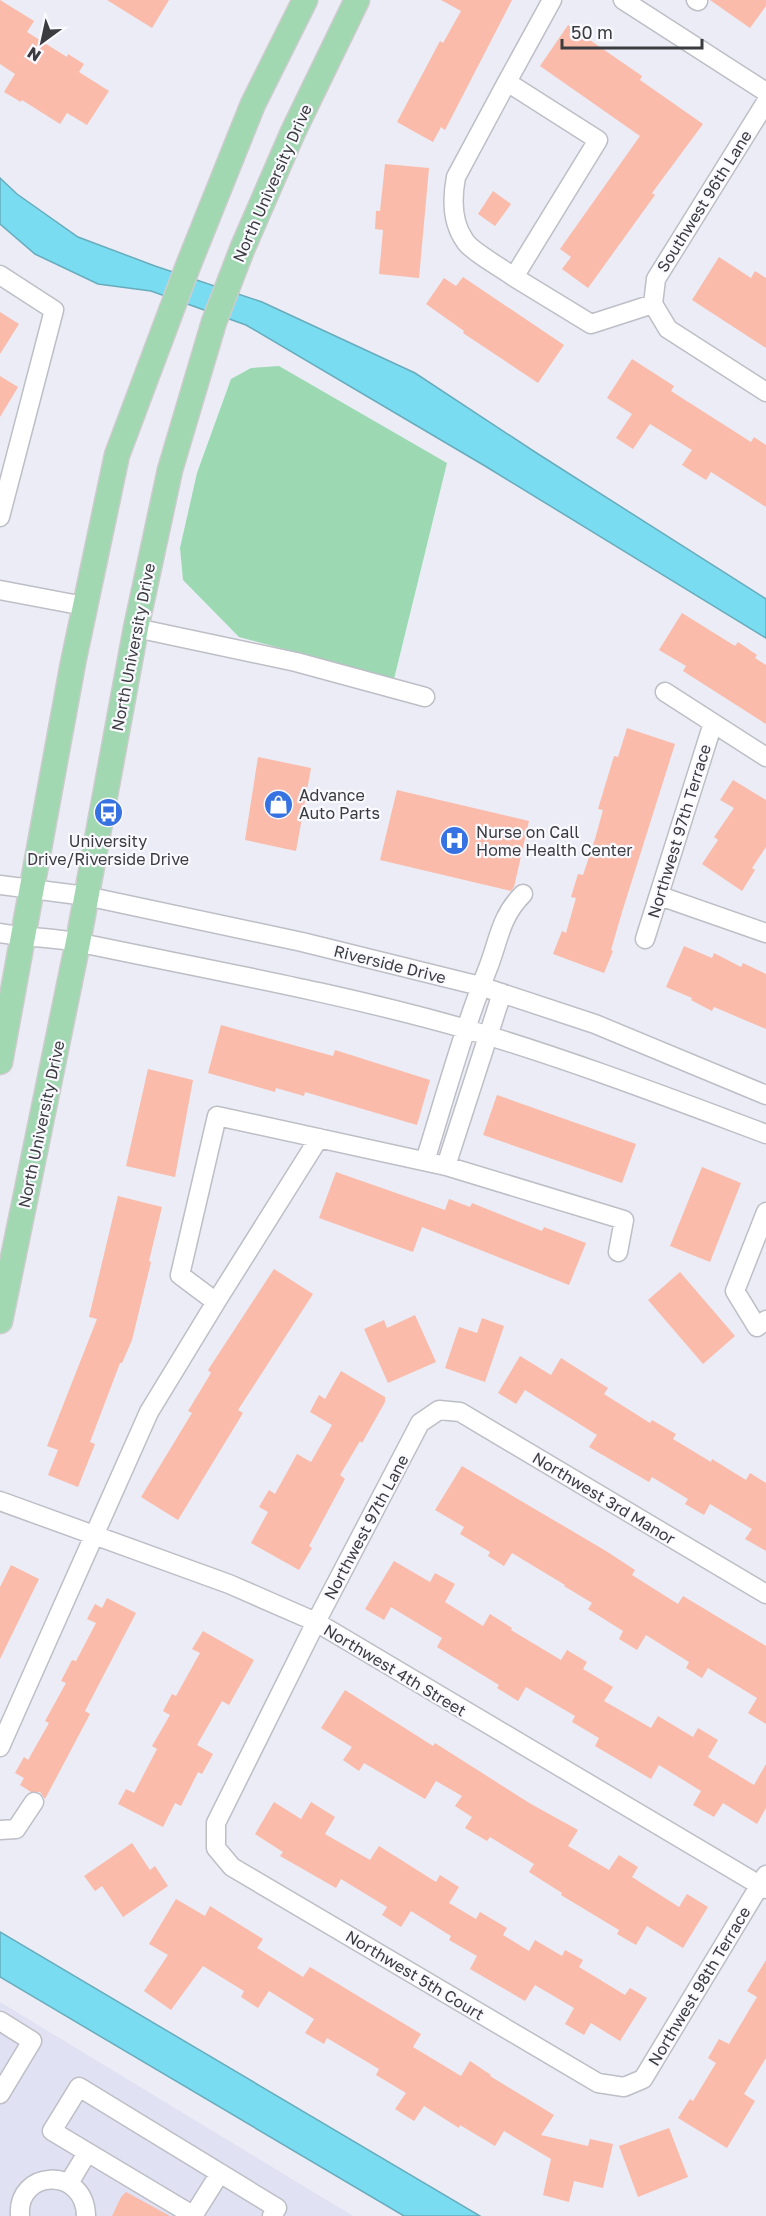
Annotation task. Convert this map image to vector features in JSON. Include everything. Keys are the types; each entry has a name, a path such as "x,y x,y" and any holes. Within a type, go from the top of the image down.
{"main road":[{"path":"0,1062 18,974 11,935 31,890 84,606 117,455 252,104 305,0"},
{"name":"North University Drive","path":"0,1321 78,942 136,628 170,470 214,322 293,132 353,5"}],"street":[{"path":"552,0 456,177 453,195 457,224 465,243 514,277 591,324 653,304 668,329 766,392"},
{"path":"622,0 644,6 766,92"},
{"path":"507,82 598,140 514,277"},
{"name":"Southwest 96th Lane","path":"653,304 656,279 766,102"},
{"path":"0,275 54,310 0,517"},
{"path":"0,590 84,606"},
{"path":"136,628 296,662 425,697"},
{"path":"665,692 766,757"},
{"name":"Northwest 97th Terrace","path":"645,939 713,723"},
{"name":"Riverside Drive","path":"0,885 86,896 303,942 480,986 595,1024 766,1095"},
{"path":"425,1161 501,925 512,905 523,894"},
{"path":"660,896 766,933"},
{"path":"11,935 78,942 307,990 466,1029 615,1077 766,1134"},
{"path":"446,1166 502,993"},
{"path":"216,1302 180,1275 217,1116 446,1166 624,1220 618,1252"},
{"path":"0,1747 149,1412 319,1138"},
{"path":"766,1212 735,1291 758,1327 766,1320"},
{"name":"Northwest 3rd Manor","path":"439,1410 460,1412 766,1594"},
{"name":"Northwest 97th Lane","path":"216,1848 216,1822 316,1622 420,1423 439,1410"},
{"name":"Northwest 4th Street","path":"0,1501 229,1584 316,1622 764,1884"},
{"path":"0,1830 16,1829 34,1802"},
{"name":"Northwest 5th Court","path":"216,1848 232,1867 598,2083 624,2087"},
{"name":"Northwest 98th Terrace","path":"624,2087 643,2079 764,1884"},
{"path":"0,2021 32,2041 0,2094"},
{"path":"220,2173 194,2216 52,2131 79,2087 220,2173 277,2208 272,2216"},
{"path":"69,2183 87,2152"},
{"path":"20,2216 22,2200 33,2185 50,2179 69,2183 82,2197 86,2216"}],"shaded area":[{"path":"0,2002 353,2216 0,2216"}],"green space":[{"path":"279,366 447,463 394,679 239,637 183,580 180,548 197,473 231,379 251,368"}],"water":[{"path":"0,178 17,194 78,237 262,302 415,373 766,599 766,638 485,466 246,325 151,291 98,284 35,254 0,224"},
{"path":"0,1932 480,2216 404,2216 0,1977"}],"building":[{"path":"0,0 34,21 27,32 67,57 68,54 84,64 79,72 109,91 87,125 67,113 60,124 22,100 21,102 4,92 15,74 0,64"},
{"path":"107,0 169,0 152,28"},
{"path":"441,0 512,0 445,130 441,127 433,142 397,122 440,41 443,43 461,11"},
{"path":"710,0 766,0 766,6 750,28"},
{"path":"568,25 642,76 640,80 703,124 652,193 655,195 588,288 562,269 571,257 560,249 640,136 540,66"},
{"path":"385,164 429,168 419,278 379,274 383,230 375,229 376,211 380,211"},
{"path":"493,191 511,204 495,226 478,214"},
{"path":"719,257 751,278 755,271 766,278 766,348 692,300"},
{"path":"463,277 564,345 538,383 463,333 464,331 426,304 444,278 456,286"},
{"path":"0,312 19,324 0,354"},
{"path":"632,359 674,386 671,391 751,442 754,437 766,445 766,507 711,472 706,480 682,465 692,450 650,424 633,449 616,438 632,414 607,398"},
{"path":"0,376 18,387 0,417"},
{"path":"682,613 735,646 738,642 757,655 755,658 766,665 766,724 683,671 686,666 659,650"},
{"path":"627,728 675,744 622,912 611,950 613,951 604,973 553,954 562,931 566,933 576,898 571,897 578,874 583,875 595,839 603,810 598,809 614,756 618,757"},
{"name":"Advance Auto Parts","path":"258,757 311,768 296,851 245,840"},
{"path":"733,780 766,800 766,847 752,868 755,870 742,891 702,864 718,840 714,837 734,808 720,800"},
{"name":"Nurse on Call Home Health Center","path":"397,790 529,821 514,887 511,891 380,860"},
{"path":"684,946 712,958 714,953 741,967 743,963 766,974 766,1029 714,1007 712,1011 691,1000 692,998 666,987"},
{"path":"221,1025 333,1056 335,1050 430,1080 417,1125 305,1092 304,1096 276,1088 275,1092 208,1073"},
{"path":"148,1069 193,1080 175,1177 126,1166"},
{"path":"497,1095 636,1144 622,1183 483,1135"},
{"path":"702,1167 741,1183 710,1262 670,1246"},
{"path":"336,1172 445,1210 449,1199 470,1207 472,1203 542,1231 544,1227 586,1243 569,1285 422,1227 413,1252 319,1218"},
{"path":"118,1196 162,1207 132,1340 120,1363 90,1442 95,1444 78,1487 48,1475 58,1450 47,1446 97,1319 89,1317"},
{"path":"274,1269 313,1294 238,1410 243,1413 178,1520 141,1497 192,1413 188,1411 211,1373 208,1370"},
{"path":"680,1272 735,1336 703,1364 648,1300"},
{"path":"415,1315 436,1362 388,1383 364,1329 384,1320 387,1328"},
{"path":"482,1318 504,1326 485,1382 445,1368 459,1327 477,1333"},
{"path":"520,1356 551,1375 561,1358 608,1388 604,1394 650,1423 652,1420 676,1434 673,1439 746,1480 750,1473 766,1483 766,1551 745,1539 752,1529 710,1504 704,1515 685,1504 688,1499 652,1477 649,1482 589,1447 597,1435 525,1390 516,1404 498,1393"},
{"path":"341,1371 385,1397 385,1402 362,1443 360,1441 340,1475 345,1479 309,1546 312,1548 299,1570 251,1543 268,1512 259,1507 269,1490 275,1494 297,1454 311,1462 332,1425 310,1412 319,1395 325,1399"},
{"path":"462,1466 606,1551 635,1570 632,1575 678,1604 683,1596 766,1646 766,1724 748,1713 757,1698 708,1668 702,1678 686,1668 689,1662 646,1635 637,1650 619,1639 623,1631 588,1609 592,1603 565,1585 512,1553 504,1566 488,1556 490,1552 460,1534 464,1527 435,1510"},
{"path":"394,1561 430,1582 435,1573 455,1584 445,1602 483,1626 490,1614 512,1628 511,1630 561,1660 567,1650 587,1662 583,1669 613,1687 604,1701 651,1728 658,1716 693,1737 698,1728 718,1740 708,1757 754,1785 766,1764 766,1808 757,1824 723,1803 714,1817 693,1805 701,1791 659,1765 651,1779 595,1746 599,1738 572,1722 575,1716 526,1687 518,1701 497,1688 499,1685 437,1647 442,1638 391,1607 384,1620 365,1609"},
{"path":"11,1565 39,1579 0,1659 0,1587"},
{"path":"107,1598 136,1613 85,1711 90,1714 45,1799 40,1792 31,1792 20,1785 24,1778 15,1773 24,1757 28,1760 49,1723 45,1721 66,1683 61,1681 72,1660 76,1661 96,1623 87,1619 95,1604 102,1608"},
{"path":"203,1631 254,1660 229,1705 222,1701 197,1745 213,1754 202,1774 198,1772 181,1806 175,1803 163,1827 118,1804 126,1789 134,1793 157,1749 152,1746 170,1715 163,1711 172,1694 176,1696 200,1653 192,1649"},
{"path":"345,1690 433,1746 435,1743 531,1804 578,1830 568,1846 609,1870 619,1855 638,1867 632,1877 679,1907 687,1894 708,1907 683,1948 647,1926 636,1945 617,1934 619,1930 561,1895 562,1893 529,1872 534,1864 490,1837 487,1841 465,1828 472,1817 455,1806 462,1796 436,1781 425,1799 364,1763 359,1771 343,1760 352,1747 321,1728"},
{"path":"274,1802 301,1819 311,1802 335,1817 325,1834 370,1860 379,1846 436,1882 440,1875 459,1887 449,1903 476,1919 480,1912 507,1928 503,1935 529,1951 535,1940 562,1956 565,1950 583,1960 579,1967 625,1995 630,1988 647,1998 620,2041 591,2023 584,2035 565,2024 574,2008 535,1985 525,2001 470,1969 477,1956 449,1940 451,1936 411,1911 401,1927 382,1915 387,1907 341,1879 336,1888 280,1856 283,1852 255,1834"},
{"path":"132,1843 150,1870 155,1866 168,1886 123,1917 102,1886 95,1891 84,1876"},
{"path":"176,1899 205,1916 210,1906 263,1939 257,1948 303,1977 310,1967 421,2034 413,2047 461,2076 470,2061 490,2076 554,2115 541,2135 588,2146 590,2139 613,2144 603,2188 574,2181 569,2202 543,2195 551,2159 504,2131 495,2146 460,2125 459,2128 424,2106 414,2121 395,2109 406,2093 376,2075 379,2069 327,2038 324,2044 305,2033 314,2019 269,1991 258,2008 241,1997 244,1991 203,1966 171,2010 144,1991 168,1955 149,1944"},
{"path":"766,1960 766,2058 744,2094 755,2101 727,2148 678,2118 690,2099 693,2101 716,2063 708,2058 719,2039 729,2044 757,1997 747,1991"},
{"path":"669,2128 688,2177 638,2197 619,2146"},
{"path":"126,2192 170,2216 112,2216"}],"place":[{"name":"Advance Auto Parts","path":"278,804"},
{"name":"University Drive/Riverside Drive","path":"108,813"},
{"name":"Nurse on Call Home Health Center","path":"455,841"}]}
